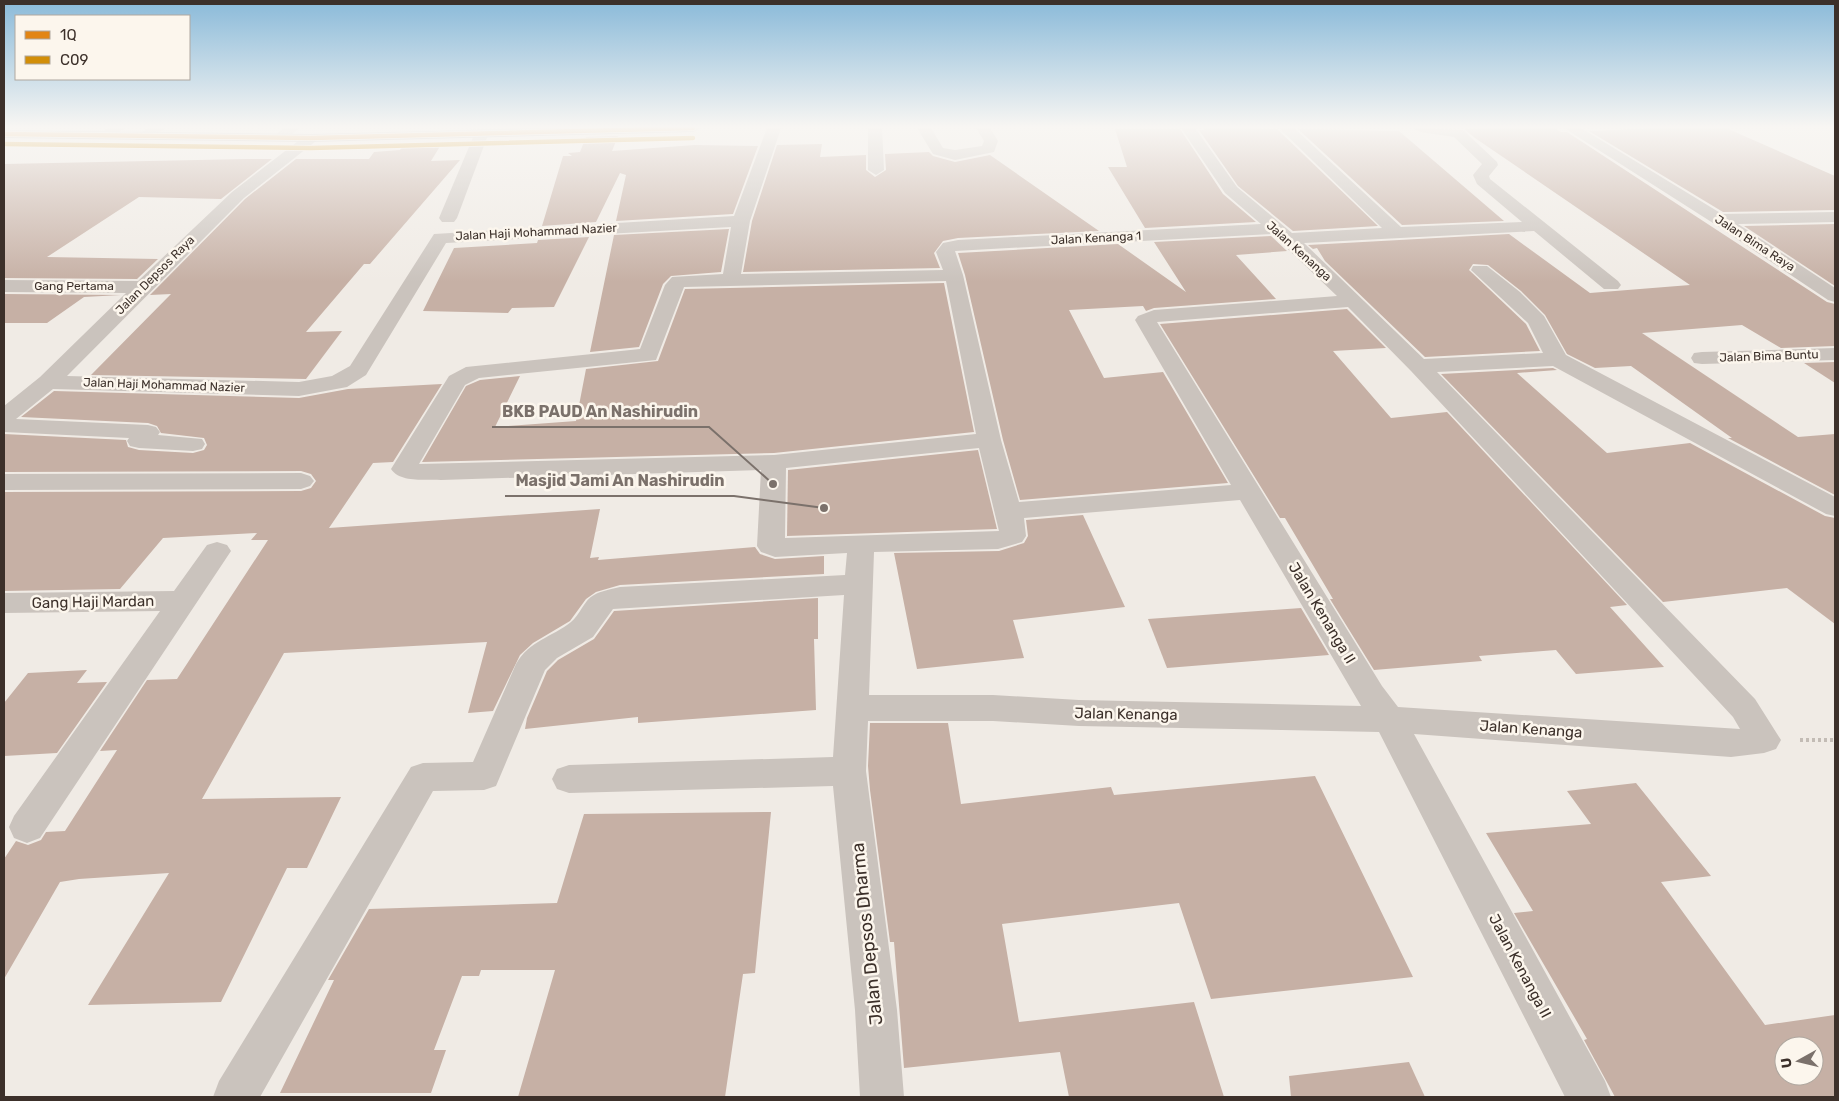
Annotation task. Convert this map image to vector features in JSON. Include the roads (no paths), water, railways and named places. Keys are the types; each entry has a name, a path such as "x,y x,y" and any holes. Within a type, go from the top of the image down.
{"street":[{"name":"Jalan Depsos Raya","path":"4,417 48,382 238,195 258,179"},
{"path":"448,218 463,179"},
{"path":"731,280 741,221 756,179"},
{"name":"Jalan Kenanga","path":"851,708 993,708 1078,713 1389,719 1731,744 1764,740 1744,708 1419,366 1353,301 1222,179"},
{"path":"1341,179 1397,232"},
{"path":"1482,179 1611,285"},
{"name":"Jalan Bima Raya","path":"1655,179 1719,219 1835,296"},
{"path":"1719,219 1835,217"},
{"name":"Jalan Haji Mohammad Nazier","path":"48,382 299,389 339,382 358,370 440,238 741,221"},
{"path":"1281,234 1397,232 1540,226"},
{"name":"Jalan Kenanga 1","path":"954,275 945,252 948,247 958,244 1281,234"},
{"path":"1480,270 1513,296 1537,320 1557,359"},
{"path":"774,462 771,546 775,548 861,543 1004,539 1012,534 1009,511 989,440 954,275 678,282 652,349 646,356 474,372 462,376 457,381 404,470 441,472 774,462 989,440"},
{"name":"Gang Pertama","path":"4,286 144,287"},
{"name":"Jalan Kenanga II","path":"1353,301 1145,318 1371,695 1389,719 1588,1097"},
{"name":"Jalan Bima Buntu","path":"1702,358 1835,354"},
{"path":"1419,366 1557,359 1835,508"},
{"path":"4,424 148,432 139,441 193,444"},
{"path":"4,482 301,481"},
{"path":"1009,511 1248,491"},
{"path":"568,779 849,771 861,543"},
{"path":"27,827 217,552"},
{"path":"235,1097 423,777 484,776 532,664 546,650 582,629 603,602 620,597 858,584"},
{"name":"Gang Haji Mardan","path":"4,604 183,601"},
{"name":"Jalan Depsos Dharma","path":"849,771 876,1010 882,1097"}],"place":[{"name":"BKB PAUD An Nashirudin","path":"773,484"},
{"name":"Masjid Jami An Nashirudin","path":"824,508"}]}
